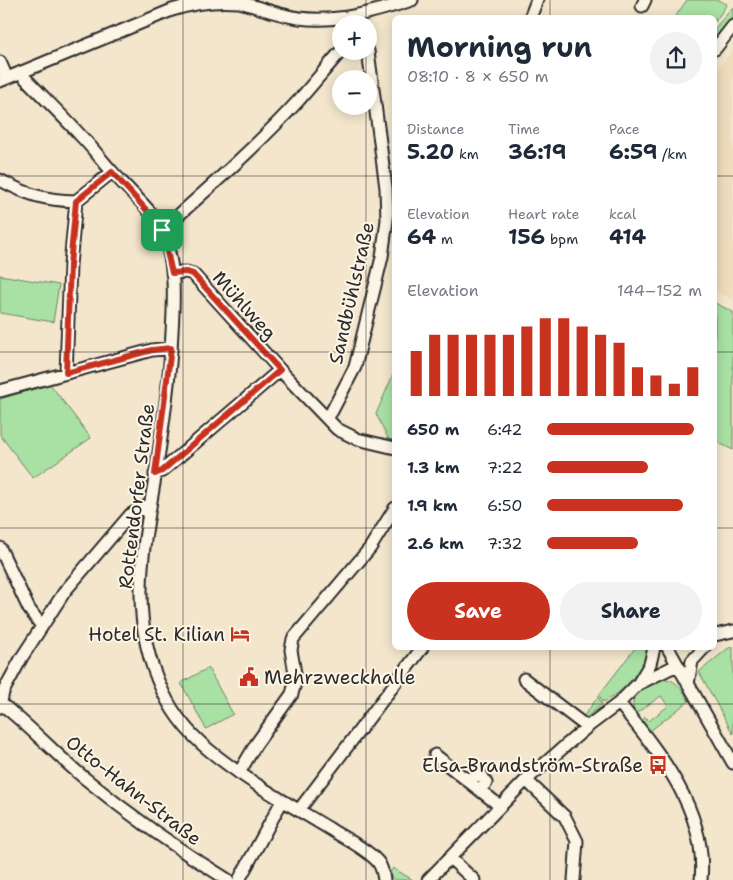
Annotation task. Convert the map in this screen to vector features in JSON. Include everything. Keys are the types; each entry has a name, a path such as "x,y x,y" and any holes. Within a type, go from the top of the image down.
{"street":[{"path":"0,62 4,79 172,10 200,1 220,0 237,2 301,18 332,19"},
{"path":"369,15 412,0"},
{"path":"531,15 537,0"},
{"path":"717,46 733,26"},
{"path":"162,230 260,140 299,100 333,60"},
{"name":"Sandbühlstraße","path":"327,418 355,367 380,262 387,220 386,188 369,60"},
{"path":"21,72 82,136 151,215 162,230 172,273"},
{"path":"0,180 19,190 49,200 76,201 112,172"},
{"path":"66,373 70,265 76,201"},
{"name":"Mühlweg","path":"172,273 186,272 193,274 280,370 337,429 357,439 392,447"},
{"name":"Rottendorfer Straße","path":"172,273 174,287 171,348 140,574 143,627 150,660 163,693 182,723 206,748 239,773 377,860 381,866 384,880"},
{"path":"0,391 152,350 171,348"},
{"path":"155,474 162,471 280,370"},
{"path":"1,705 3,692 42,625 65,591 122,523 130,515 149,505"},
{"path":"239,773 256,744 292,694 295,685 295,667 291,650 292,640 370,548 392,513"},
{"path":"0,548 29,609 42,625"},
{"path":"299,810 420,650"},
{"path":"428,880 526,780 638,684 650,664 654,650"},
{"path":"650,664 669,650 733,763"},
{"path":"688,684 692,660 702,650"},
{"path":"638,684 677,665"},
{"path":"524,680 587,727"},
{"path":"619,702 665,763 690,810 699,850 701,880"},
{"name":"Otto-Hahn-Straße","path":"1,705 117,804 228,880"},
{"path":"435,755 500,806"},
{"path":"526,780 566,817 577,841 574,880"},
{"path":"239,880 282,801"},
{"path":"450,858 474,880"}],"shaded area":[{"path":"733,50 733,300 717,292 717,70"}],"green space":[{"path":"687,0 718,0 727,4 717,19 717,15 676,15"},
{"path":"733,7 733,17 717,37 717,26"},
{"path":"0,275 59,285 53,322 0,313"},
{"path":"717,304 733,312 733,450 717,442"},
{"path":"392,377 392,444 376,414"},
{"path":"50,384 91,438 33,478 0,435 0,399"},
{"path":"733,646 733,734 699,672"},
{"path":"633,650 649,650 638,672 618,693 603,702 599,695"},
{"path":"208,668 233,714 206,729 181,683"},
{"path":"666,679 677,684 689,701 650,731 642,720 645,717 649,721 668,706 661,696 635,714 634,700 640,689 646,685"},
{"path":"598,697 602,704 585,719 583,717"},
{"path":"393,868 413,880 394,880 389,874"}],"place":[{"name":"Hotel St. Kilian","path":"240,634"},
{"name":"Mehrzweckhalle","path":"249,677"},
{"name":"Elsa-Brandström-Straße","path":"658,765"}],"route":[{"path":"112,172 162,230 172,273 186,272 193,274 200,280 280,370 160,473 155,474 171,348 152,350 66,373 70,265 76,201 112,172"}]}
